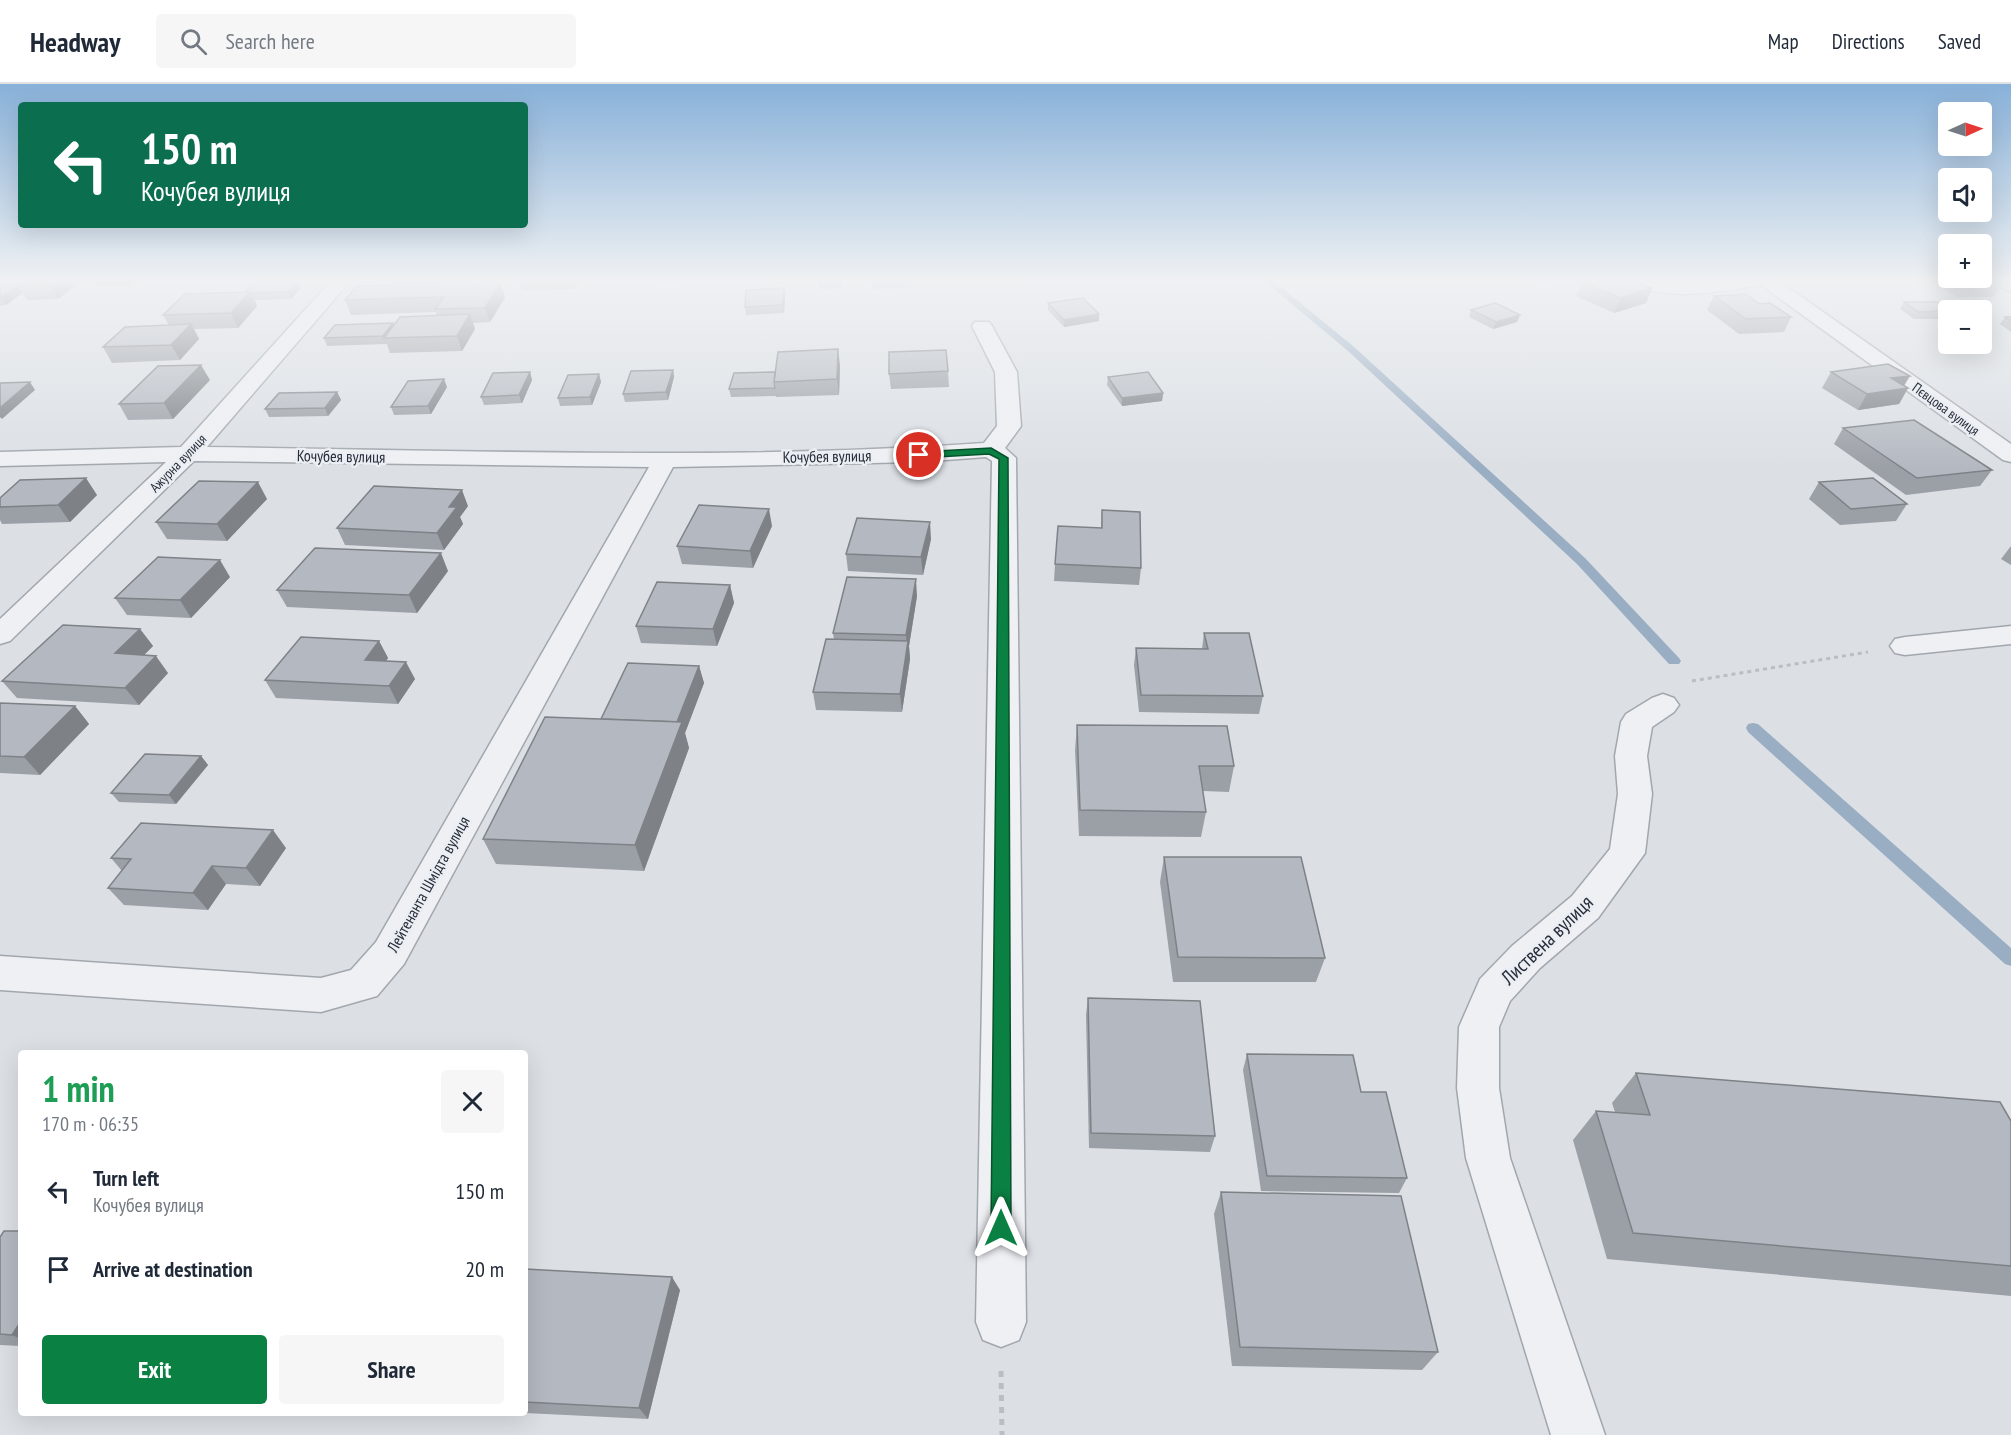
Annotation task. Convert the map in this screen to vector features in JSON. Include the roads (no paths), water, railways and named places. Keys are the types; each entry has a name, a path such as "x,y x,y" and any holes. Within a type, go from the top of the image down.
{"street":[{"name":"Ажурна вулиця","path":"0,636 188,454 288,342"},
{"path":"990,342 1006,372 1009,426 991,450 1004,458 1001,1322"},
{"name":"Пєвцова вулиця","path":"1853,342 2011,455"},
{"name":"Кочубея вулиця","path":"0,459 188,454 665,459 919,455 991,450"},
{"name":"Лейтенанта Шмідта вулиця","path":"0,973 321,995 363,984 390,953 665,459"},
{"path":"1905,646 2011,635"},
{"name":"Листвена вулиця","path":"1578,1435 1488,1158 1478,1088 1479,1027 1494,991 1526,957 1585,907 1627,853 1635,794 1631,756 1637,722 1663,705"}],"waterway":[{"path":"1343,342 1581,561 1674,661"},
{"path":"1753,728 2011,959"}]}
